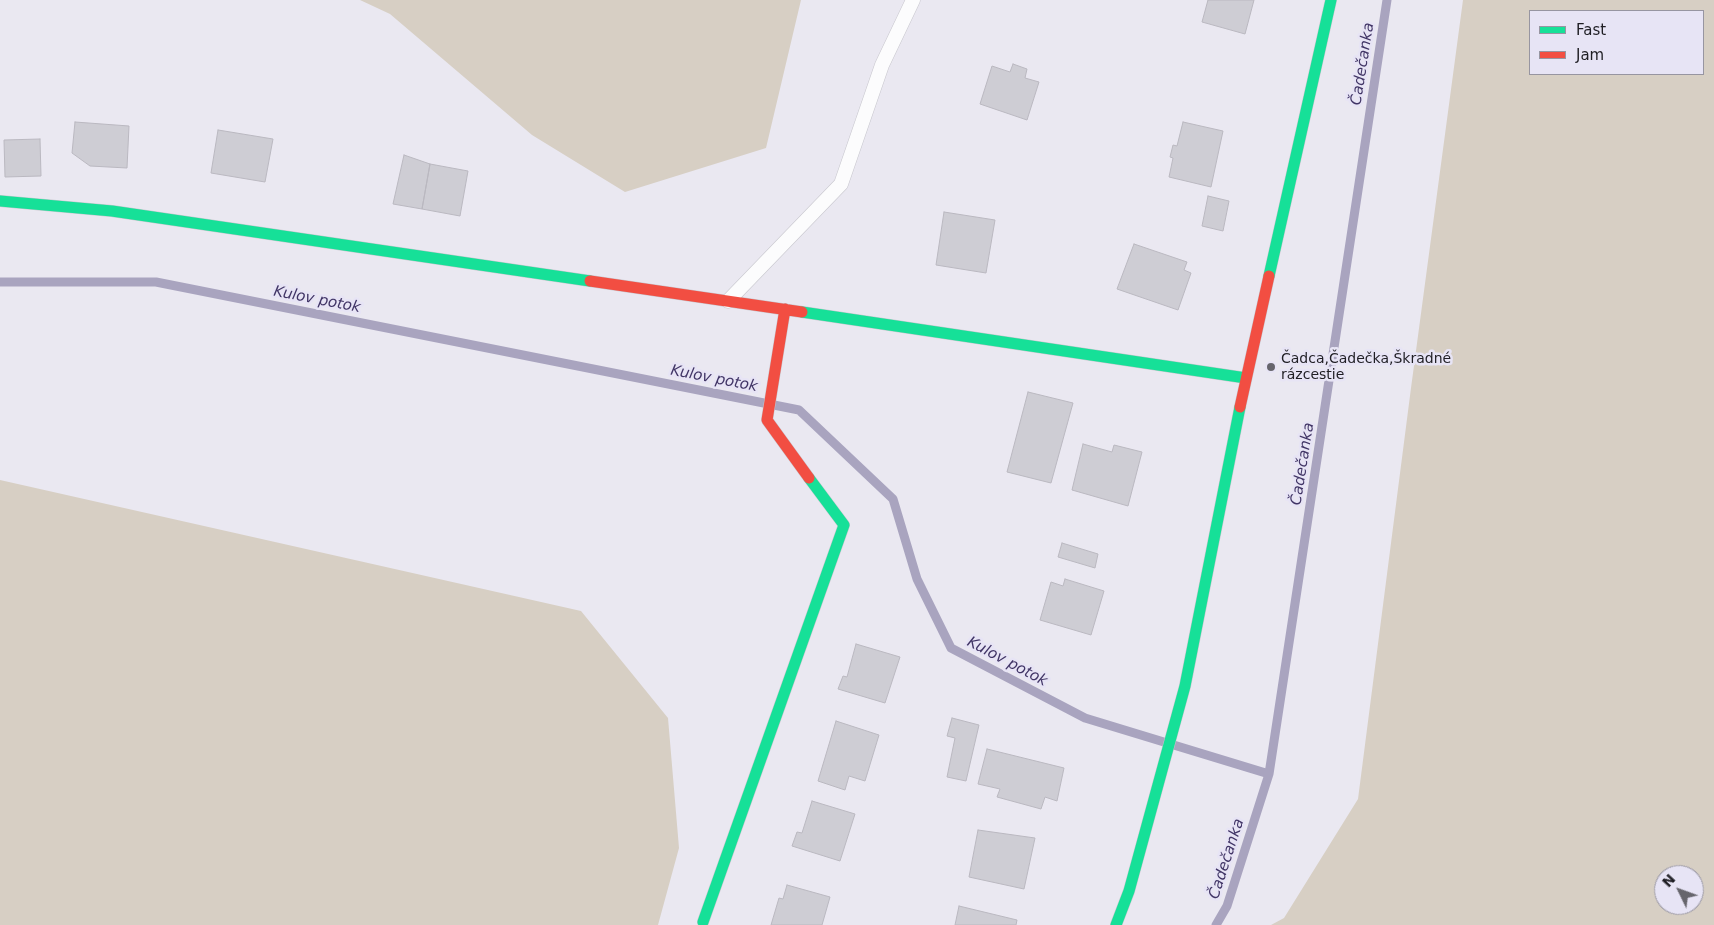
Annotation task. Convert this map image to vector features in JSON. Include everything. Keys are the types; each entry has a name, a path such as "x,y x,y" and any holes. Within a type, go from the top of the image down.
{"street":[{"path":"1116,925 1129,891 1185,686 1246,378 1331,0"},
{"path":"0,201 112,211 1246,378"},
{"path":"703,922 844,525 767,420 784,309"}],"lane":[{"path":"728,301 841,184 882,65 913,0"}],"shaded area":[{"path":"360,0 801,0 766,148 625,192 532,135 390,14"},
{"path":"1463,0 1714,0 1714,925 1271,925 1284,918 1358,799"},
{"path":"0,480 581,611 668,718 679,848 658,925 0,925"}],"building":[{"path":"1208,0 1254,0 1245,34 1202,22"},
{"path":"1013,64 1027,69 1025,78 1039,82 1027,120 980,104 992,66 1010,72"},
{"path":"75,122 129,126 127,168 90,166 72,153"},
{"path":"1183,122 1223,131 1211,187 1169,177 1173,158 1170,157 1173,145 1177,146"},
{"path":"218,130 273,139 265,182 211,173"},
{"path":"40,139 41,176 5,177 4,140"},
{"path":"404,155 430,164 422,209 393,204"},
{"path":"430,164 468,171 460,216 422,209"},
{"path":"1208,196 1229,201 1223,231 1202,226"},
{"path":"944,212 995,220 986,273 936,265"},
{"path":"1134,244 1187,262 1184,270 1191,273 1178,310 1117,289"},
{"path":"1028,392 1073,403 1051,483 1007,472"},
{"path":"1083,444 1112,452 1114,445 1142,452 1128,506 1072,490"},
{"path":"1062,543 1098,554 1095,568 1058,557"},
{"path":"1065,579 1104,591 1091,635 1040,620 1051,582 1063,586"},
{"path":"856,644 900,657 885,703 838,689 843,676 847,677"},
{"path":"952,718 979,725 966,781 947,777 955,738 947,736"},
{"path":"836,721 879,735 865,781 849,776 845,790 818,781"},
{"path":"987,749 1064,768 1057,801 1045,797 1041,809 997,797 1000,789 978,784"},
{"path":"812,801 855,814 840,861 792,846 797,832 802,833"},
{"path":"978,830 1035,838 1024,889 969,877"},
{"path":"787,885 830,897 822,925 771,925 779,898 783,899"},
{"path":"959,906 1017,920 1016,925 955,925"}],"waterway":[{"name":"Čadečanka","path":"1216,925 1227,906 1269,774 1387,0"},
{"name":"Kulov potok","path":"0,282 156,282 799,410 893,499 917,579 951,648 1085,718 1269,774"}],"traffic: fast":[{"path":"1269,276 1331,0"},
{"path":"0,201 112,211 590,281"},
{"path":"802,312 1246,378"},
{"path":"1116,925 1129,891 1185,686 1240,407"},
{"path":"703,922 844,525 809,478"}],"traffic: jam":[{"path":"1240,407 1269,276"},
{"path":"590,281 802,312"},
{"path":"785,309 767,420 809,478"}],"place":[{"name":"Čadca,Čadečka,Škradné rázcestie","path":"1271,367"}]}
